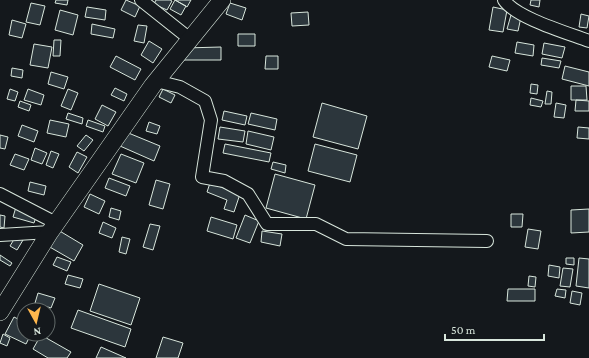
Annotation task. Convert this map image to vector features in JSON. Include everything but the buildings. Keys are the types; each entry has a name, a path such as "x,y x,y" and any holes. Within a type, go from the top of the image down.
{"main road":[{"path":"0,312 53,228 156,81 222,0"}],"street":[{"path":"140,0 190,39"},
{"path":"504,0 507,4 527,17 589,41"},
{"path":"156,81 180,87 205,102 211,120 202,177 224,181 248,194 267,224 316,224 346,239 487,241"},
{"path":"0,194 53,228"},
{"path":"0,235 53,228"}]}
